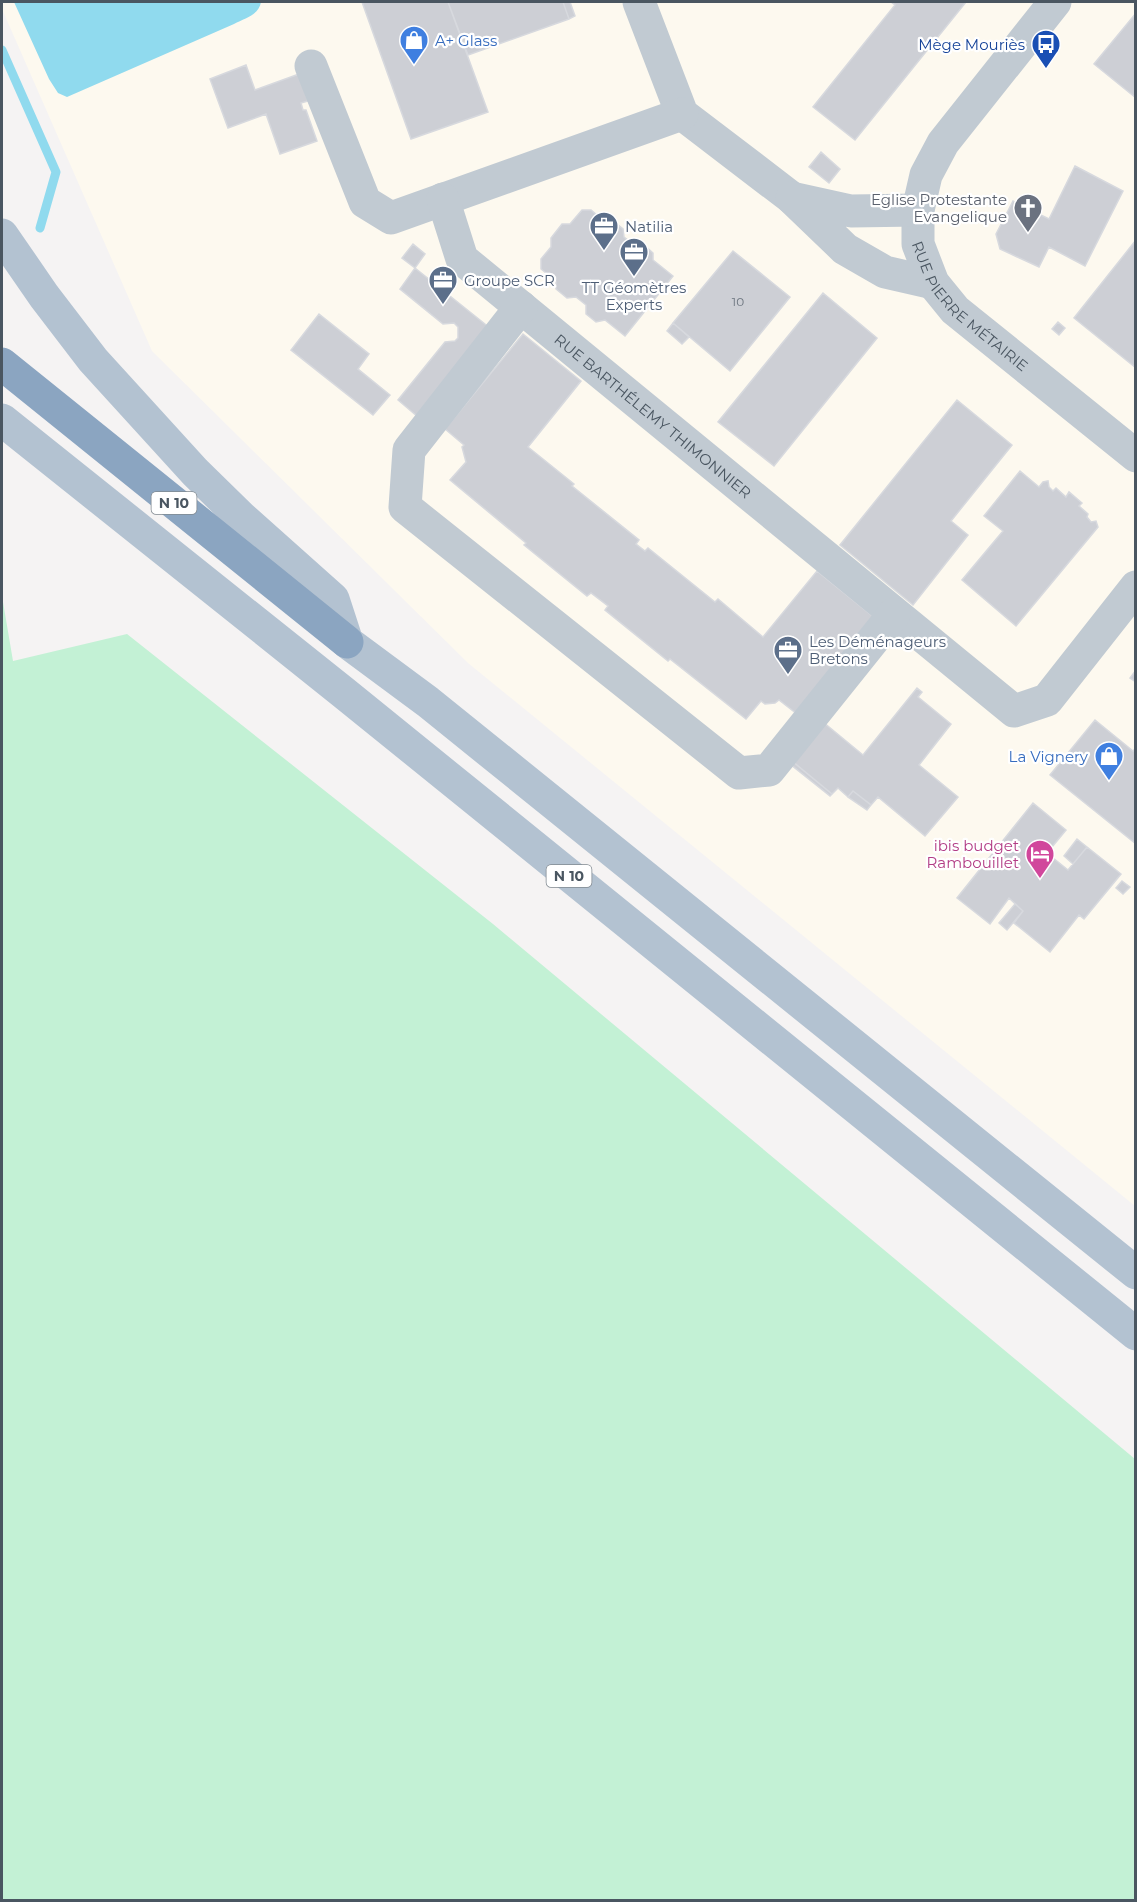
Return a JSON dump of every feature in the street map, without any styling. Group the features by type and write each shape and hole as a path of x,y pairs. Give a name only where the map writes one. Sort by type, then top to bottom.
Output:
{"highway":[{"name":"N 10","path":"2,364 347,642"}],"main road":[{"path":"2,235 44,297 93,360 195,472 241,517 333,599 347,642"},
{"name":"N 10","path":"2,420 1136,1334"},
{"name":"N 10","path":"347,642 428,702 1136,1273"}],"street":[{"path":"639,2 681,114 792,198 844,249 885,272 933,283"},
{"name":"RUE PIERRE MÉTAIRIE","path":"1055,2 943,143 926,175 918,210 918,244 933,283 955,310 1136,456"},
{"path":"310,66 365,202 391,218 681,114"},
{"path":"792,198 851,211 918,210"},
{"name":"RUE BARTHÉLEMY THIMONNIER","path":"443,199 462,259 1014,711 1047,700 1136,587"},
{"path":"520,307 409,450 405,507 739,773 769,770 894,614"}],"shaded area":[{"path":"2,2 1135,2 1135,1206 468,663 152,351 2,9"}],"green space":[{"path":"2,596 13,661 127,634 493,924 1135,1459 1135,1900 2,1900"}],"water":[{"path":"14,2 261,2 257,10 247,18 67,97 58,93 49,79"}],"building":[{"path":"362,2 448,2 488,112 411,139"},
{"path":"448,2 563,2 569,19 468,55"},
{"path":"563,2 570,2 575,16 569,19"},
{"path":"891,2 966,2 855,140 813,107 895,5"},
{"path":"1136,13 1136,98 1094,64"},
{"path":"246,65 255,90 299,74 308,101 301,103 303,110 306,110 317,141 280,154 266,114 228,128 210,79"},
{"path":"821,152 840,169 829,183 809,167"},
{"path":"1075,166 1123,191 1085,266 1049,247 1039,267 1000,249 996,234 1013,201 1025,207 1028,217 1037,213 1049,219"},
{"path":"582,210 591,210 604,221 612,220 623,229 624,237 633,244 643,244 653,253 653,260 673,276 625,336 605,320 596,322 586,314 586,305 576,297 567,298 556,289 556,281 541,269 541,259 551,247 551,238 562,224 570,224"},
{"path":"1136,240 1136,368 1074,318"},
{"path":"413,244 425,254 415,268 402,258"},
{"path":"733,251 790,297 730,371 673,323"},
{"path":"415,268 490,328 418,417 398,400 445,342 455,341 458,338 458,327 454,323 443,324 400,289"},
{"path":"823,293 877,338 774,466 718,422"},
{"path":"319,314 369,354 358,369 390,395 373,415 291,350"},
{"path":"1058,322 1065,328 1059,335 1052,329"},
{"path":"673,323 689,337 682,344 667,331"},
{"path":"523,334 581,381 528,447 639,540 636,544 645,551 648,548 715,602 718,599 763,637 817,571 875,618 797,714 779,700 765,704 761,701 746,719 670,659 668,661 605,610 608,606 591,593 587,596 450,480 466,462 462,447 464,445 445,429"},
{"path":"957,400 1012,445 951,521 968,535 913,605 840,545"},
{"path":"1020,471 1039,487 1043,482 1048,481 1053,491 1056,488 1066,497 1069,492 1082,503 1079,506 1088,514 1087,517 1091,522 1096,521 1098,527 1016,626 962,580 1003,531 984,516"},
{"path":"1136,670 1136,682 1130,678"},
{"path":"917,688 922,692 918,697 951,724 919,765 958,797 925,836 878,797 871,805 853,791 848,797 838,788 832,794 792,761 823,722 863,755"},
{"path":"1095,720 1133,751 1136,748 1136,844 1050,775"},
{"path":"792,761 832,794 830,796 790,764"},
{"path":"853,791 871,805 867,810 848,797"},
{"path":"1033,803 1066,830 1047,853 1068,870 1087,847 1121,874 1084,919 1079,915 1050,952 1014,923 1023,911 1009,898 990,924 957,898"},
{"path":"1077,839 1087,847 1073,864 1064,856"},
{"path":"1122,881 1130,887 1123,894 1116,888"},
{"path":"1015,904 1023,911 1007,930 999,923"}],"waterway":[{"path":"2,50 56,172 40,228"}],"place":[{"name":"A+ Glass","path":"414,66"},
{"name":"Mège Mouriès","path":"1046,70"},
{"name":"Eglise Protestante Evangelique","path":"1028,234"},
{"name":"Natilia","path":"604,252"},
{"name":"TT Géomètres Experts","path":"634,278"},
{"name":"Groupe SCR","path":"443,306"},
{"name":"Les Déménageurs Bretons","path":"788,676"},
{"name":"La Vignery","path":"1109,782"},
{"name":"ibis budget Rambouillet","path":"1040,880"}]}
